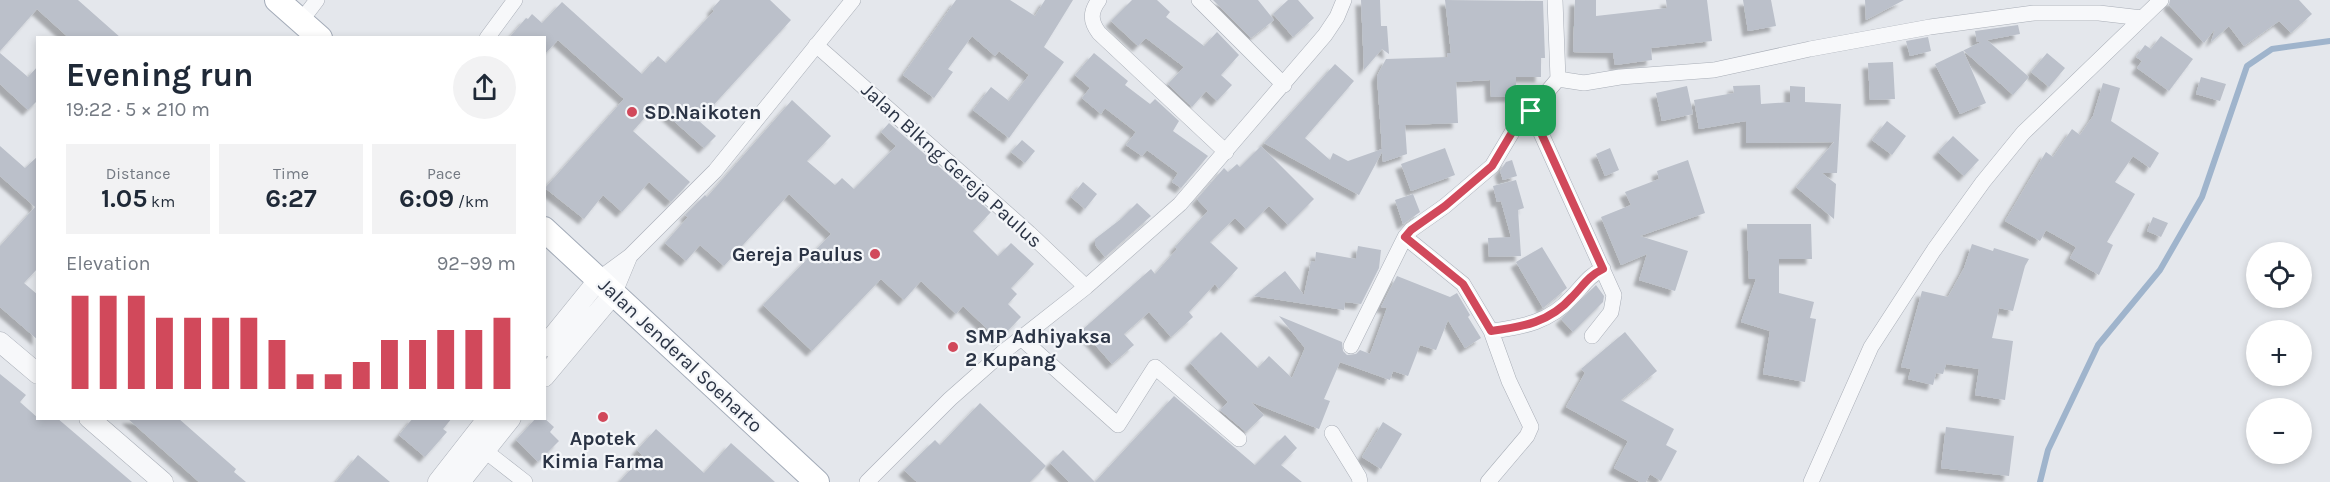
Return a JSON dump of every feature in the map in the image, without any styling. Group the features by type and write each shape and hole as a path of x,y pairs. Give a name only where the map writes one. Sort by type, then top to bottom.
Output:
{"main road":[{"path":"277,0 318,36"},
{"name":"Jalan Jenderal Soeharto","path":"546,231 817,482"}],"street":[{"path":"301,21 317,0"},
{"path":"488,36 515,0"},
{"path":"546,374 607,285 630,256 715,171 853,0"},
{"path":"1099,0 1092,8 1091,17 1099,33 1226,152"},
{"path":"1199,0 1284,85"},
{"path":"867,482 950,399 1021,338 1086,287 1180,204 1284,85 1324,35 1337,16 1344,0"},
{"path":"1351,346 1405,237 1492,166 1520,119 1531,111 1558,79 1555,0"},
{"path":"1811,482 1871,347 1934,250 1983,182 2023,133 2161,0"},
{"path":"1558,79 1584,83 1620,77 1714,70 1810,49 1976,20 2089,6 2142,18"},
{"name":"Jalan Blkng Gereja Paulus","path":"816,45 1029,233 1086,287"},
{"path":"1531,111 1614,295 1611,312 1592,336"},
{"path":"1405,237 1463,284 1491,331 1509,381 1530,428 1527,436 1488,482"},
{"path":"1491,331 1521,328 1546,319 1572,298 1592,274 1603,269"},
{"path":"546,345 607,285"},
{"path":"1021,338 1118,424 1155,367 1239,439"},
{"path":"0,342 36,372"},
{"path":"91,420 164,482"},
{"path":"438,482 486,420"},
{"path":"460,482 509,420"},
{"path":"1332,433 1360,482"},
{"path":"484,450 525,482"}],"building":[{"path":"0,0 78,0 119,36 67,36 37,9 0,51"},
{"path":"720,0 770,0 791,20 699,121 716,136 704,148 656,105 633,131 690,182 671,202 649,182 622,212 603,195 584,219 546,187 624,99 558,40 546,53 546,36 511,36 532,14 542,23 562,2 642,74 658,56 666,63 714,11 712,9"},
{"path":"956,0 1010,0 1035,16 1045,0 1073,0 1044,47 1064,62 1009,138 973,110 991,87 1009,101 1029,75 999,51 995,56 972,36 948,69 953,72 934,98 903,75"},
{"path":"1132,0 1157,0 1170,12 1166,17 1204,46 1217,32 1239,55 1221,75 1232,85 1217,101 1206,91 1192,107 1168,84 1184,67 1146,38 1138,46 1111,21"},
{"path":"1213,0 1258,0 1274,20 1251,38"},
{"path":"1288,0 1298,0 1314,18 1293,37 1273,14"},
{"path":"1361,0 1380,0 1381,26 1387,26 1389,54 1382,49 1364,70"},
{"path":"1445,0 1543,1 1545,58 1541,58 1541,77 1516,77 1516,96 1491,97 1490,80 1456,82 1458,123 1405,125 1407,154 1383,162 1382,152 1359,195 1264,143 1335,64 1354,81 1305,138 1330,160 1333,153 1348,161 1382,149 1377,76 1386,59 1448,57 1447,53 1451,53"},
{"path":"1575,0 1596,0 1596,16 1667,8 1666,0 1707,0 1712,41 1651,48 1652,60 1615,65 1613,53 1573,52"},
{"path":"1743,0 1771,0 1776,26 1748,31"},
{"path":"1865,0 1904,0 1866,20"},
{"path":"2170,0 2299,0 2312,14 2291,33 2279,21 2244,46 2229,26 2211,42 2215,29 2204,43 2169,5"},
{"path":"2018,25 2020,34 1987,40 2029,77 2013,95 1963,50 1981,42 1977,42 1975,31"},
{"path":"2161,36 2193,59 2169,91 2137,68 2142,61 2136,57 2145,45 2151,49"},
{"path":"1928,37 1931,51 1910,56 1906,41"},
{"path":"1963,51 1986,103 1960,114 1935,64"},
{"path":"0,53 28,77 36,68 36,102 28,110 0,84"},
{"path":"1094,53 1128,81 1125,85 1150,104 1155,99 1179,121 1173,131 1208,156 1181,188 1172,182 1178,173 1147,150 1142,156 1126,145 1136,132 1105,108 1101,114 1082,98 1090,88 1075,75"},
{"path":"2047,53 2065,68 2049,87 2031,72"},
{"path":"1893,62 1895,99 1870,100 1868,63"},
{"path":"2201,77 2226,84 2220,101 2196,94"},
{"path":"2103,83 2120,88 2111,121 2159,153 2150,168 2133,156 2115,182 2135,194 2107,242 2113,245 2099,275 2070,258 2076,247 2046,230 2040,241 2005,221 2046,152 2053,157 2072,129 2080,135 2093,116"},
{"path":"1760,85 1761,104 1790,102 1790,86 1805,87 1805,102 1841,104 1837,173 1822,173 1836,184 1834,219 1796,187 1834,142 1746,143 1746,121 1699,129 1694,100 1734,93 1733,86"},
{"path":"1687,86 1693,114 1662,121 1656,93"},
{"path":"792,100 831,136 807,161 835,185 842,178 854,189 896,146 881,132 889,123 991,212 973,231 998,256 1011,243 1034,264 1011,288 1017,294 1008,304 1021,317 999,340 963,306 956,314 921,281 904,300 881,279 812,351 763,305 831,234 789,194 724,266 700,245 686,261 665,243 688,217 685,215 705,195 707,197"},
{"path":"1887,121 1906,136 1892,155 1872,140"},
{"path":"1953,136 1979,160 1964,176 1938,152"},
{"path":"1022,140 1035,151 1025,163 1011,152"},
{"path":"0,146 25,168 36,158 36,270 24,283 36,293 36,338 0,307 0,246 35,207 0,176"},
{"path":"1261,146 1314,199 1288,225 1269,206 1246,229 1235,218 1210,242 1238,268 1219,289 1215,284 1189,312 1193,317 1171,337 1149,312 1124,334 1134,345 1112,364 1082,330 1151,269 1155,274 1177,249 1175,247 1208,211 1197,199 1224,168 1228,172 1237,164 1240,167"},
{"path":"1445,148 1455,175 1411,191 1401,164"},
{"path":"1610,148 1619,170 1605,176 1596,154"},
{"path":"1512,160 1517,176 1503,180 1500,171 1506,162"},
{"path":"1688,160 1705,213 1640,236 1688,251 1675,291 1639,280 1647,254 1621,265 1601,217 1631,205 1625,192 1659,179 1657,171"},
{"path":"1516,180 1524,208 1518,210 1521,256 1489,257 1488,238 1511,237 1501,201 1497,202 1493,186"},
{"path":"1083,182 1097,194 1085,209 1071,197"},
{"path":"1413,194 1420,212 1403,224 1395,200"},
{"path":"1137,203 1151,216 1105,257 1095,245 1095,239"},
{"path":"2153,217 2168,223 2161,237 2147,231"},
{"path":"1747,224 1811,224 1812,259 1779,259 1779,293 1814,302 1810,318 1816,319 1805,382 1763,374 1770,331 1741,322 1756,279 1749,279"},
{"path":"1972,244 2029,259 2013,311 1999,308 1992,338 2013,341 2005,400 1975,395 1979,369 1946,364 1943,374 1936,373 1933,385 1908,379 1911,369 1901,367 1922,291 1948,297 1964,268"},
{"path":"1358,246 1381,250 1379,268 1361,304 1345,302 1344,310 1254,296 1285,271 1304,295 1311,261 1315,262 1316,252 1356,259"},
{"path":"1542,247 1567,288 1543,308 1516,262"},
{"path":"1397,276 1450,297 1457,293 1481,338 1465,348 1448,320 1436,350 1420,345 1408,376 1393,371 1390,380 1340,362 1324,399 1330,401 1319,429 1251,402 1264,415 1246,432 1220,410 1228,402 1190,363 1221,332 1258,368 1269,356 1292,378 1305,348 1279,316 1342,342 1343,351 1347,355 1356,354 1360,350 1370,354 1387,308 1381,307"},
{"path":"1596,285 1604,296 1603,302 1573,332 1561,319"},
{"path":"1625,332 1657,371 1621,400 1674,429 1666,445 1677,451 1661,481 1650,474 1646,482 1640,482 1614,468 1628,441 1566,407 1585,373 1581,369"},
{"path":"0,374 26,395 20,402 36,416 36,420 59,420 132,482 0,482"},
{"path":"1174,396 1255,465 1285,435 1297,448 1281,465 1302,482 1095,482"},
{"path":"980,403 1046,466 1030,482 917,482 904,470 935,440 940,445"},
{"path":"129,420 180,420 236,469 234,472 246,482 199,482"},
{"path":"411,420 450,420 443,429 447,432 425,457 399,435"},
{"path":"534,420 546,420 554,427 550,432 559,441 538,462 516,440"},
{"path":"1383,422 1402,434 1381,469 1362,457"},
{"path":"1946,427 2014,436 2009,476 1941,468"},
{"path":"656,429 704,473 731,443 775,482 619,482 643,456 637,450"},
{"path":"1063,450 1095,482 1069,482 1050,463"},
{"path":"358,455 390,482 336,482"}],"waterway":[{"path":"2040,482 2048,450 2098,345 2160,270 2202,197 2247,66 2272,49 2330,41"}],"place":[{"name":"SD.Naikoten","path":"632,112"},
{"name":"Gereja Paulus","path":"875,254"},
{"name":"SMP Adhiyaksa 2 Kupang","path":"953,347"},
{"name":"Apotek Kimia Farma","path":"603,417"}],"route":[{"path":"1531,111 1603,269 1592,274 1572,298 1546,319 1521,328 1491,331 1463,284 1405,237 1492,166 1520,119 1531,111"}]}
